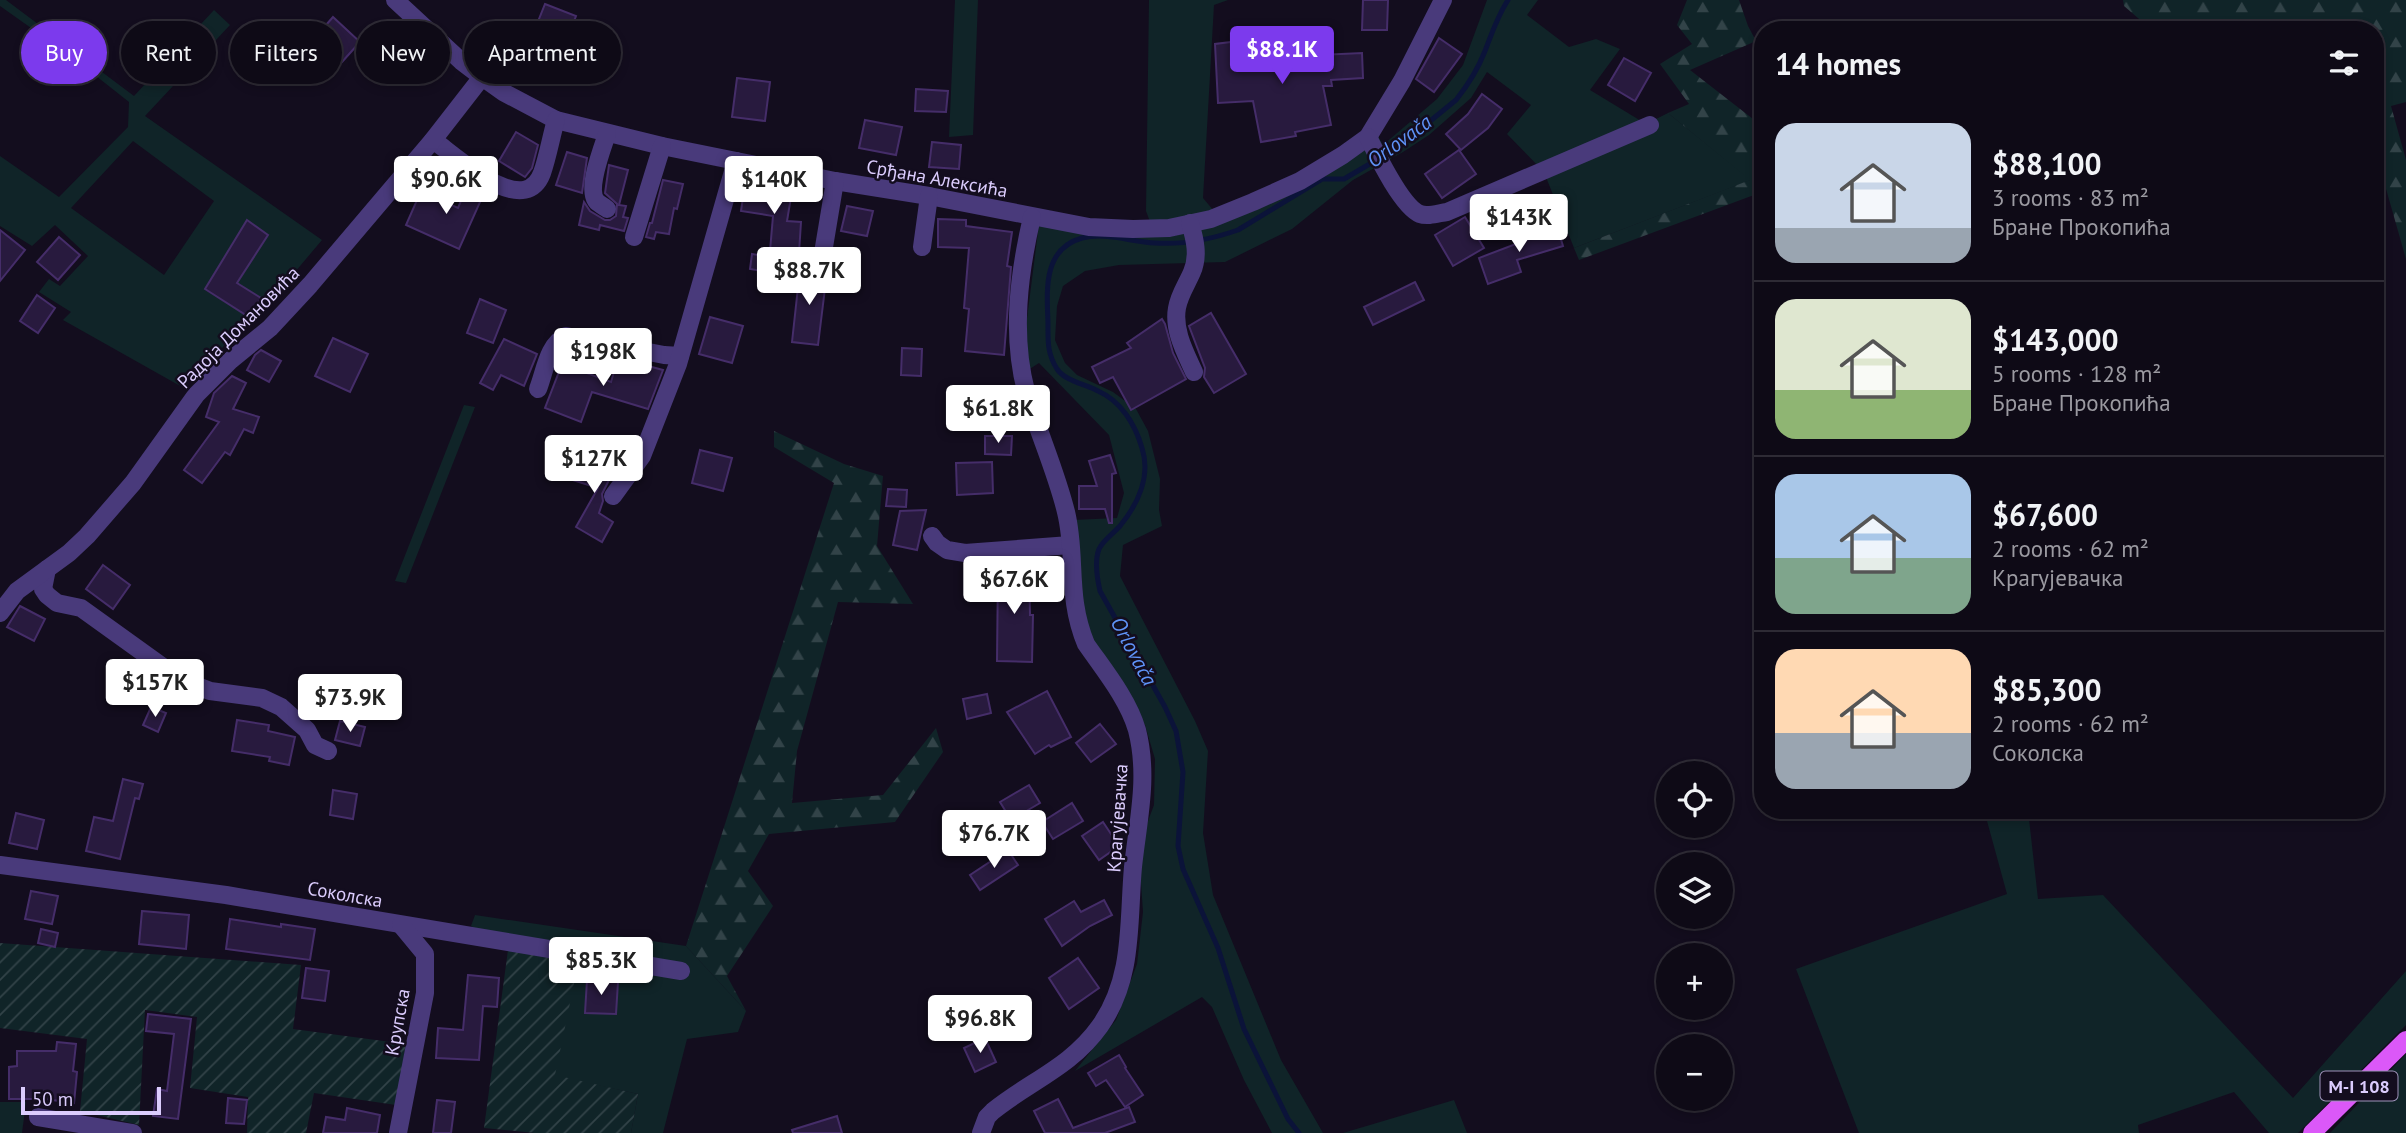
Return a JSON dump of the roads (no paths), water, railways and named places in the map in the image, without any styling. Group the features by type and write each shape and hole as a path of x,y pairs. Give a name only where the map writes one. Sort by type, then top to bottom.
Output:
{"main road":[{"name":"M-I 108","path":"2312,1133 2406,1040"}],"street":[{"name":"Срђана Алексића","path":"395,0 464,63"},
{"path":"1443,0 1402,81 1368,137 1391,179 1411,208 1421,215 1447,212 1650,125"},
{"name":"Радоја Домановића","path":"0,613 17,590 69,553 87,536 133,483 196,395 231,360 270,328 310,285 476,84"},
{"name":"Срђана Алексића","path":"492,84 556,120 607,134 835,181 929,196 1032,217 1089,226 1133,229 1192,230 1211,219 1300,181 1368,137"},
{"path":"433,139 493,184 515,192 530,188 542,175 556,120"},
{"path":"607,134 599,158 593,194 597,203 607,209"},
{"path":"634,237 662,146"},
{"path":"613,496 642,456 680,356 736,161"},
{"path":"822,259 835,181"},
{"path":"922,247 929,196"},
{"name":"Крагујевачка","path":"981,1133 987,1117 993,1111 1053,1072 1087,1042 1112,1004 1128,953 1133,874 1144,785 1143,758 1132,716 1081,632 1072,588 1066,512 1026,390 1020,357 1018,298 1032,217"},
{"path":"1192,230 1197,258 1176,310 1180,338 1194,372"},
{"path":"538,389 557,340 566,336 680,356"},
{"path":"932,536 947,550 965,553 1070,545"},
{"path":"47,569 43,589 57,603 81,608 103,621 170,672 197,686 210,691 262,698 281,707 307,730 314,745 328,751"},
{"name":"Соколска","path":"0,865 226,895 681,971"},
{"name":"Крупска","path":"398,1133 425,993 425,954 401,925"},
{"path":"38,1117 133,1133"}],"waterway":[{"name":"Orlovača","path":"1299,1133 1288,1119 1244,1029 1218,948 1183,869 1178,846 1183,772 1176,731 1100,591 1097,554 1106,539 1120,526 1137,499 1144,479 1144,458 1135,430 1120,407 1106,395 1065,377 1057,369 1048,341 1047,298 1050,273 1060,252 1082,238 1100,236 1177,243 1208,239 1238,230 1322,179 1344,179 1397,148 1456,100 1479,64 1508,0"}]}
